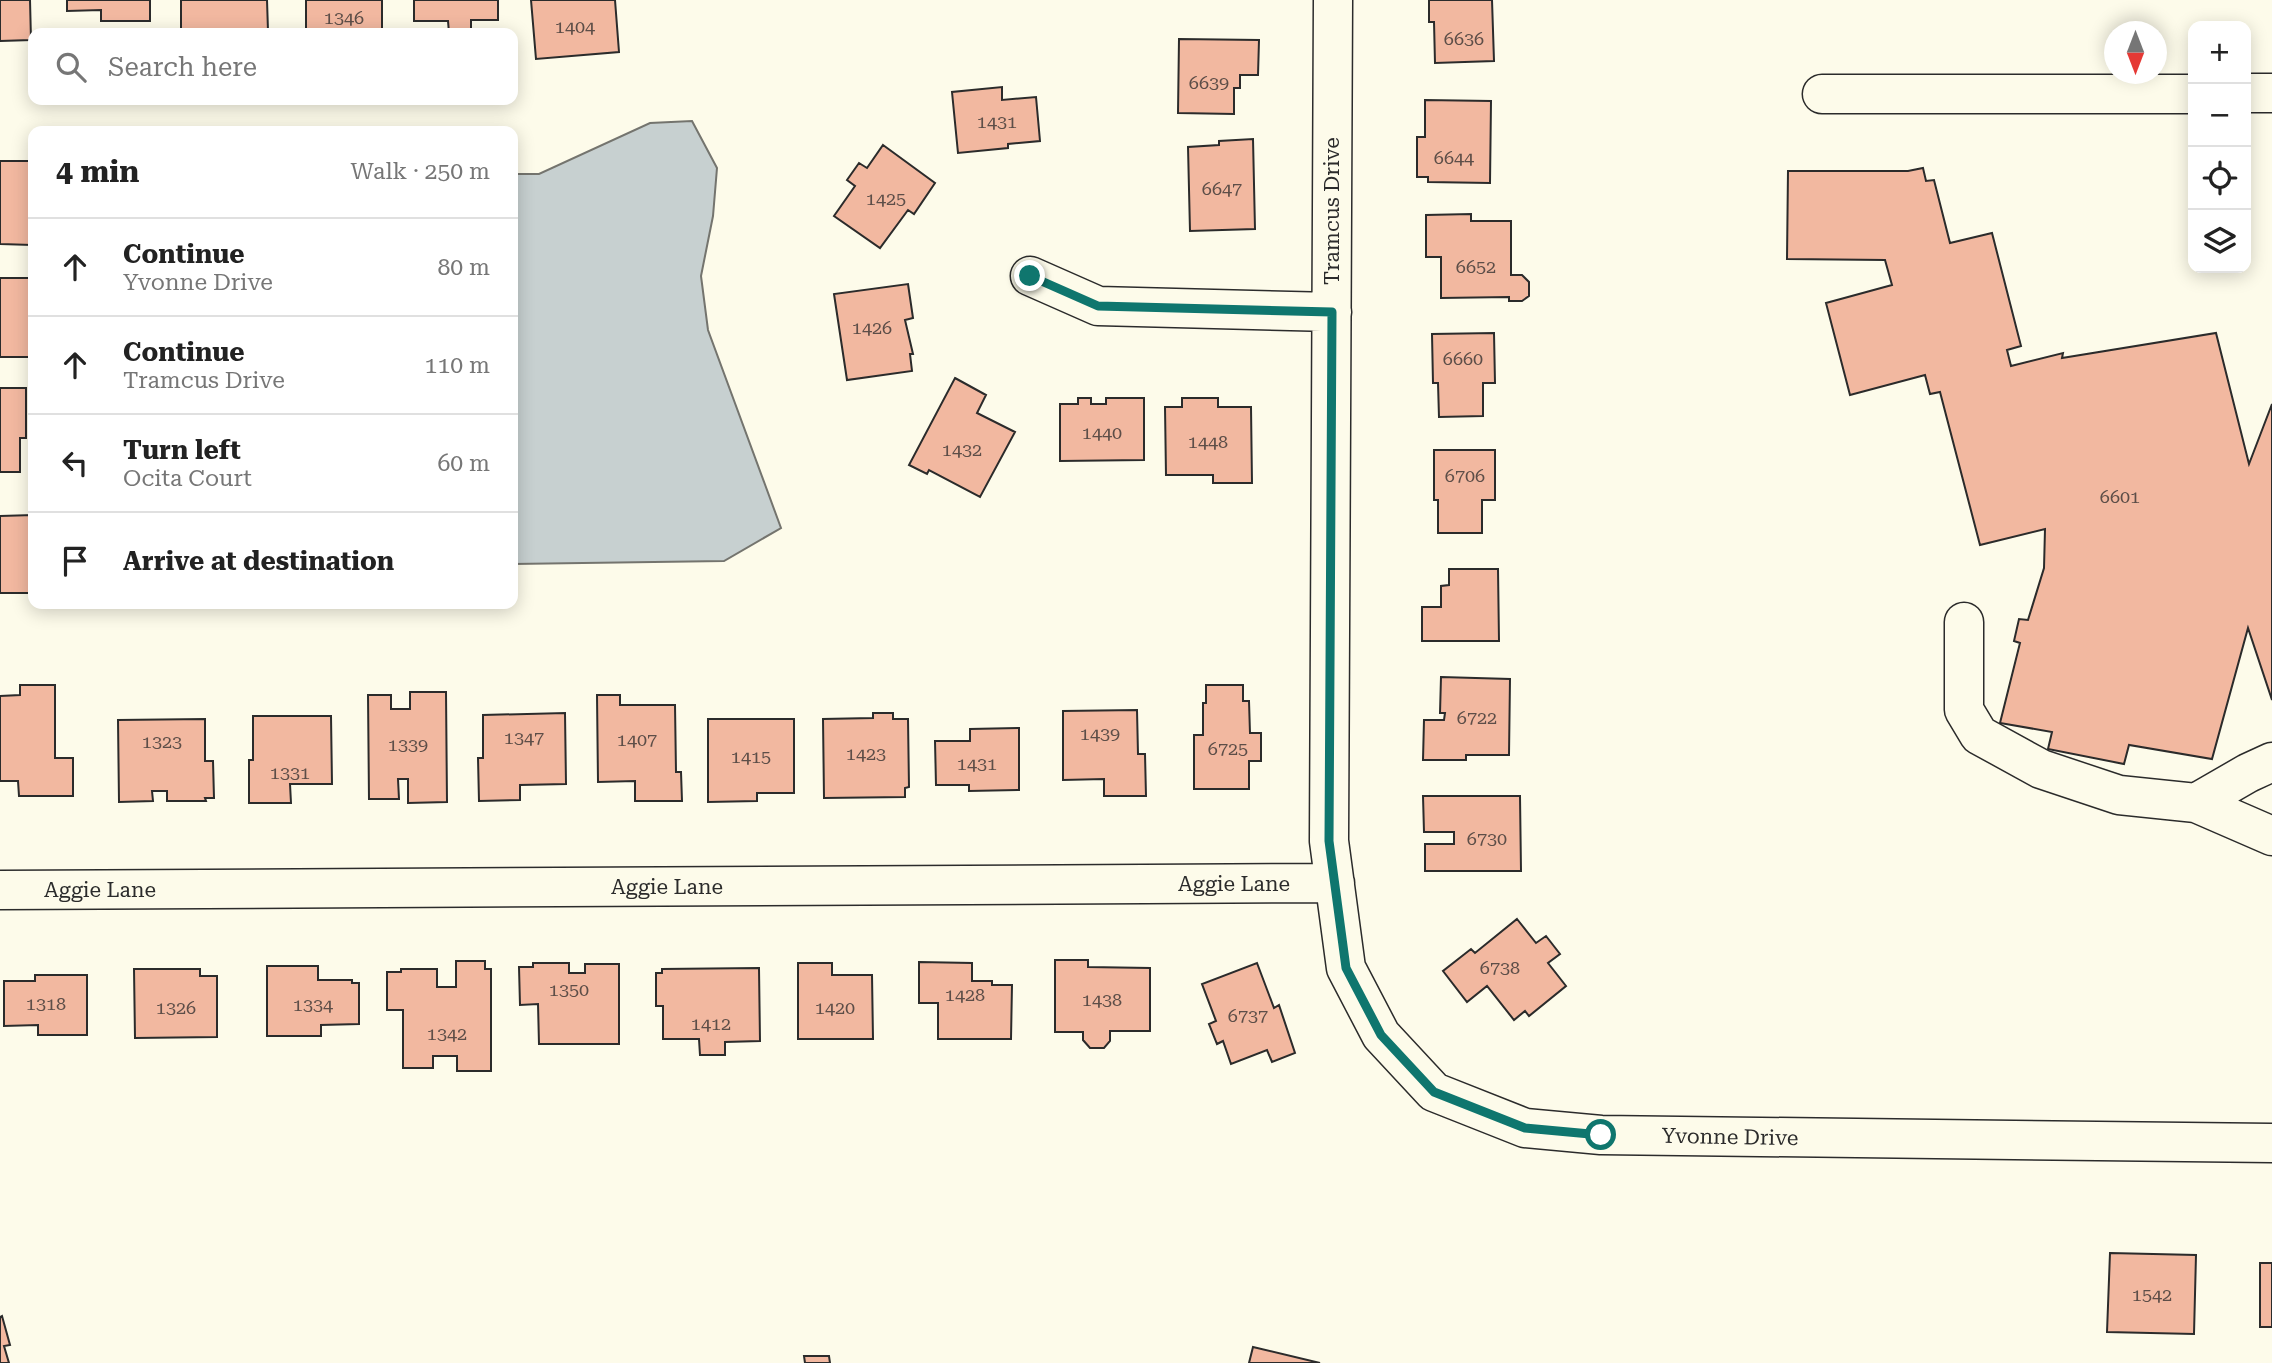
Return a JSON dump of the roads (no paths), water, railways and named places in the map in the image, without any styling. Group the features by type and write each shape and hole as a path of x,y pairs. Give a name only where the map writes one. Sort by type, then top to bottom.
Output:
{"street":[{"name":"Tramcus Drive","path":"1334,0 1329,841 1335,883"},
{"path":"1822,94 2188,93"},
{"path":"2251,93 2272,93"},
{"path":"1030,276 1098,306 1332,312"},
{"path":"1964,622 1964,710 1979,735 2041,769 2119,795 2196,803 2272,836"},
{"path":"2196,803 2272,762"},
{"name":"Aggie Lane","path":"0,890 1335,883"},
{"name":"Yvonne Drive","path":"1335,883 1346,968 1381,1035 1434,1092 1525,1128 1601,1135 2272,1143"}]}
